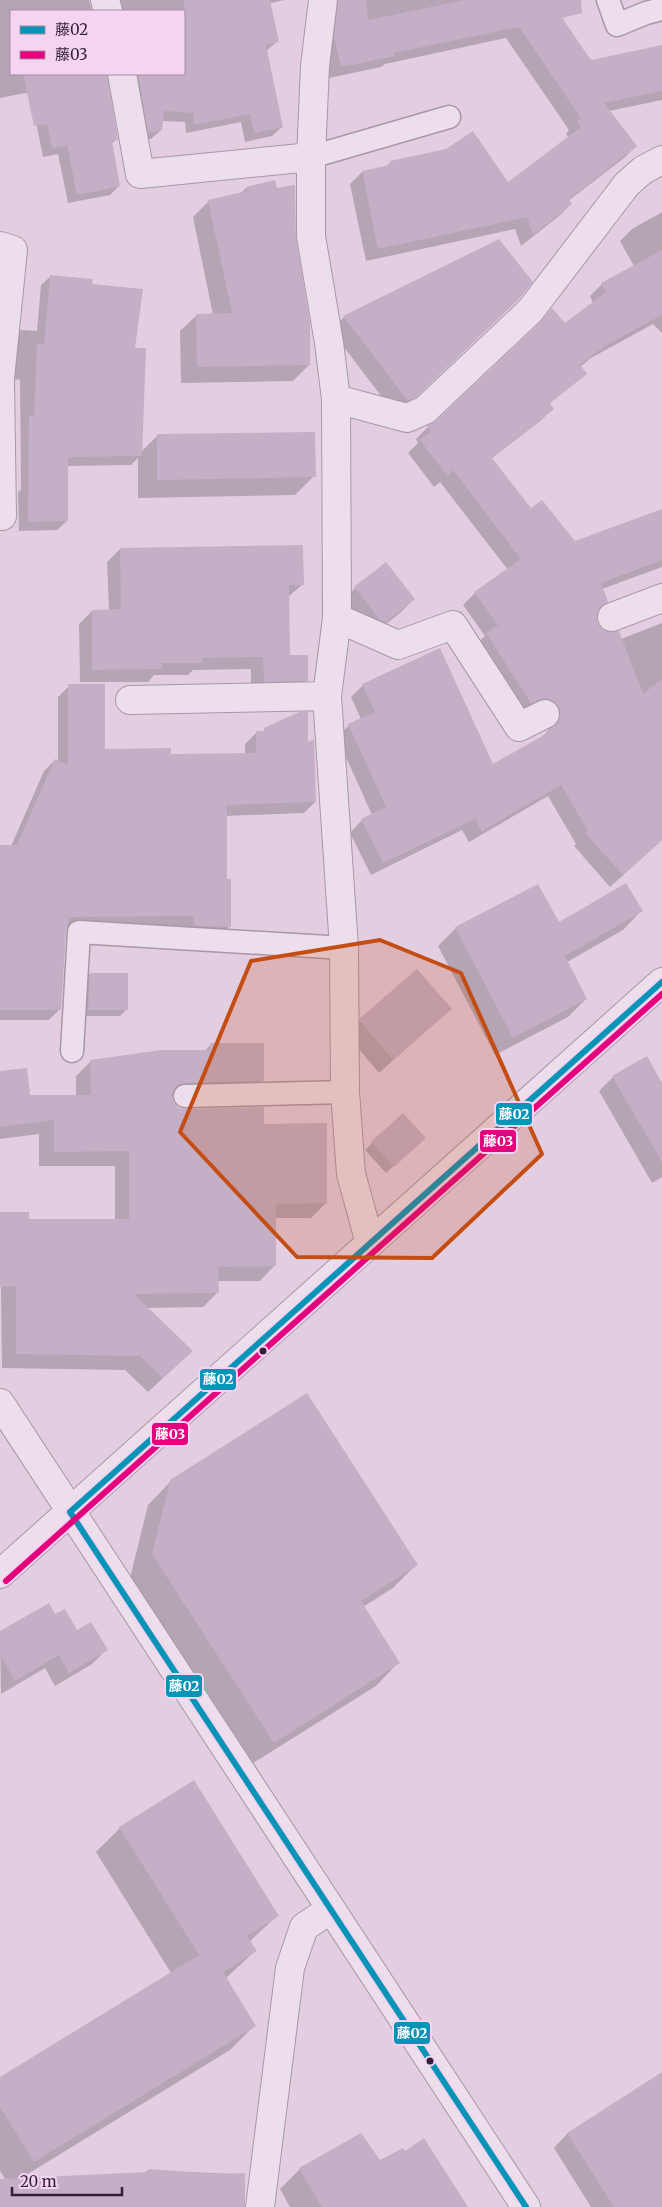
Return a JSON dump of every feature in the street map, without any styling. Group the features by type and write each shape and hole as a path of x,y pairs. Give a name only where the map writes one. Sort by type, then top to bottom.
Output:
{"street":[{"path":"323,0 315,66 311,157 311,236 329,343 336,399 337,618 327,696 344,948 345,1092 351,1174 370,1243"},
{"path":"122,75 140,174 311,157"},
{"path":"336,399 407,418 425,410 530,311 627,184 643,170 662,160"},
{"path":"0,246 13,250 0,379 2,516"},
{"path":"612,617 662,598"},
{"path":"337,618 398,645 453,625 519,727 545,714"},
{"path":"130,700 327,696"},
{"path":"0,1574 662,982"},
{"path":"0,1403 526,2207"},
{"path":"260,2207 290,1968 304,1927 331,1908"}],"lane":[{"path":"608,0 616,24 662,9"},
{"path":"311,157 449,117"},
{"path":"72,1051 79,932 344,948"},
{"path":"186,1096 345,1092"}],"highlighted area":[{"path":"380,940 461,973 542,1154 432,1258 297,1257 180,1132 251,961"}],"building":[{"path":"184,0 270,0 279,42 266,45 283,127 254,133 250,114 194,125 194,113 164,111 162,130 148,133 138,75 185,75"},
{"path":"338,0 366,0 368,20 465,0 581,0 582,13 562,18 591,60 662,45 662,91 604,103 637,146 569,199 572,204 533,235 527,217 378,249 362,171 390,165 390,161 446,149 473,131 508,182 581,127 577,121 581,118 519,27 394,53 395,56 341,67 334,36"},
{"path":"23,75 107,75 118,140 112,141 120,186 77,195 67,145 52,148 47,124 34,126"},
{"path":"275,180 277,188 295,185 296,238 310,322 310,365 197,367 196,314 232,313 208,200 247,191 246,187"},
{"path":"499,239 533,282 518,300 416,397 408,401 343,316"},
{"path":"662,250 662,315 605,346 580,365 587,374 550,403 554,409 492,458 531,508 542,500 575,541 662,509 662,560 601,583 608,602 600,607 597,615 598,623 603,629 610,632 619,631 643,694 662,679 662,840 623,875 585,833 588,831 561,785 482,831 475,819 383,863 361,819 386,807 348,724 375,712 362,684 440,648 493,764 549,732 548,730 558,723 560,715 559,707 553,701 545,698 531,703 486,633 498,625 474,592 521,559 453,470 447,476 420,440 431,431 427,426 436,421 541,322 552,308 565,323 606,292 601,283"},
{"path":"50,275 93,279 92,284 143,289 135,348 146,348 142,456 68,457 68,521 28,522 29,416 34,416 37,344 44,344"},
{"path":"315,432 316,477 157,480 157,434"},
{"path":"303,545 304,585 289,585 290,655 308,655 308,681 264,682 263,657 202,658 202,663 162,663 162,669 92,670 92,610 121,609 120,548"},
{"path":"386,562 415,599 386,622 380,620 354,587"},
{"path":"68,684 105,684 105,749 171,748 171,754 256,753 256,731 264,731 264,728 299,712 308,712 308,742 314,739 316,802 227,805 227,879 231,879 231,927 194,926 194,916 69,917 66,931 61,1010 0,1010 0,845 17,845 55,759 68,765"},
{"path":"626,883 643,911 565,956 587,999 513,1038 455,927 538,884 559,922"},
{"path":"417,969 452,1009 393,1060 360,1021 360,1018"},
{"path":"90,973 128,973 128,1010 88,1010"},
{"path":"210,1043 264,1043 264,1081 184,1083 178,1085 173,1090 172,1097 174,1103 179,1108 185,1109 264,1107 264,1124 327,1123 327,1203 276,1204 276,1266 218,1267 219,1293 134,1294 193,1351 163,1378 140,1356 16,1354 16,1286 0,1287 0,1212 29,1212 29,1219 129,1219 129,1151 54,1152 54,1120 0,1127 0,1071 27,1068 30,1095 91,1095 90,1060 162,1050 210,1050"},
{"path":"647,1056 662,1083 662,1162 612,1076"},
{"path":"403,1113 426,1138 394,1167 371,1142"},
{"path":"307,1393 418,1565 361,1601 400,1663 274,1743 152,1554 170,1480"},
{"path":"49,1603 55,1614 65,1609 77,1630 91,1622 108,1650 69,1673 59,1655 15,1681 0,1655 0,1631"},
{"path":"194,1780 279,1916 247,1936 257,1951 223,1972 256,2026 34,2162 0,2107 0,2077 199,1955 119,1827"},
{"path":"662,2072 662,2207 614,2207 567,2133"},
{"path":"361,2133 380,2160 403,2148 405,2151 424,2138 468,2207 322,2207 299,2168"},
{"path":"148,2169 214,2174 245,2173 245,2207 0,2207 0,2179 148,2172"}],"transit line":[{"name":"藤02","path":"70,1512 662,982"},
{"name":"藤03","path":"6,1581 662,994"},
{"name":"藤02","path":"70,1512 526,2207"}]}
